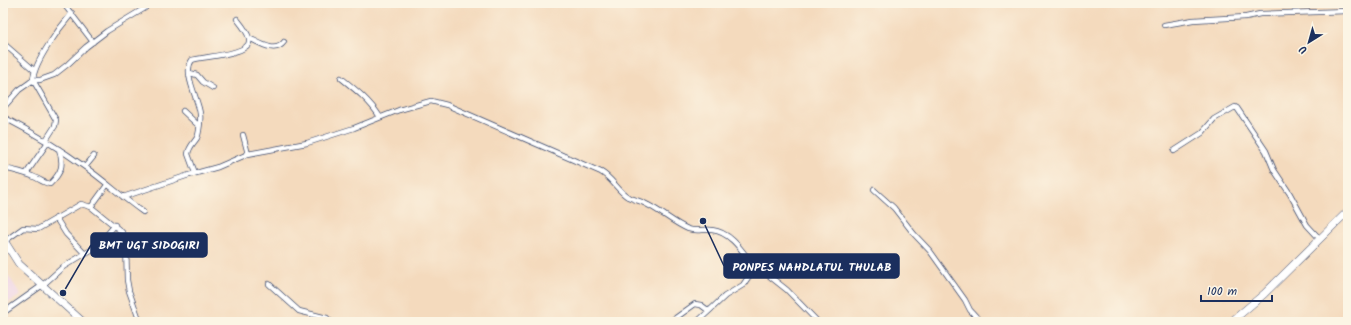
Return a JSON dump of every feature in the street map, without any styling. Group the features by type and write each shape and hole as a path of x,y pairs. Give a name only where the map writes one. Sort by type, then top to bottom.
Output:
{"main road":[{"path":"1231,322 1264,294 1348,211"},
{"path":"4,240 19,264 83,322"}],"street":[{"path":"63,3 93,42"},
{"path":"3,108 19,90 33,80 40,80 54,75 106,31 145,8"},
{"path":"1164,25 1193,20 1246,17 1260,14 1348,11"},
{"path":"26,174 47,141 55,126 56,120 33,80 34,71 61,25 72,13"},
{"path":"196,173 188,154 190,146 197,138 201,115 191,87 190,64 192,60 239,51 248,46 250,44 249,38 237,19"},
{"path":"249,38 274,49 280,47 284,42"},
{"path":"3,43 34,71"},
{"path":"190,73 197,75 203,82 213,88"},
{"path":"341,78 365,98 375,108 380,117"},
{"path":"123,197 218,167 248,154 307,143 354,128 380,117 425,102 437,102 607,175 629,197 649,205 677,224 690,230 713,230 723,233 729,237 755,268 758,267 762,269 786,290 818,322"},
{"path":"1174,151 1202,133 1214,119 1235,107 1237,108 1266,151 1274,170 1294,200 1307,225 1319,238"},
{"path":"183,111 199,126"},
{"path":"3,117 59,149 143,212"},
{"path":"243,135 248,154"},
{"path":"3,168 26,174 50,184 62,167 59,149"},
{"path":"85,167 94,156"},
{"path":"91,207 107,185"},
{"path":"874,190 894,208 914,234 930,251 965,300 970,310 981,322"},
{"path":"4,240 23,228 38,229 81,204 91,207 122,232 126,242 127,280 129,291 140,322"},
{"path":"56,218 66,234 85,254"},
{"path":"3,313 42,286 63,267 85,254 98,244 115,225"},
{"path":"697,322 725,296 743,285 755,268"},
{"path":"269,284 299,312 327,318 331,322"},
{"path":"670,322 695,304 709,311"}],"shaded area":[{"path":"3,268 21,295 3,306"}],"place":[{"name":"PONPES NAHDLATUL THULAB","path":"703,221"},
{"name":"BMT UGT SIDOGIRI","path":"63,293"}]}
